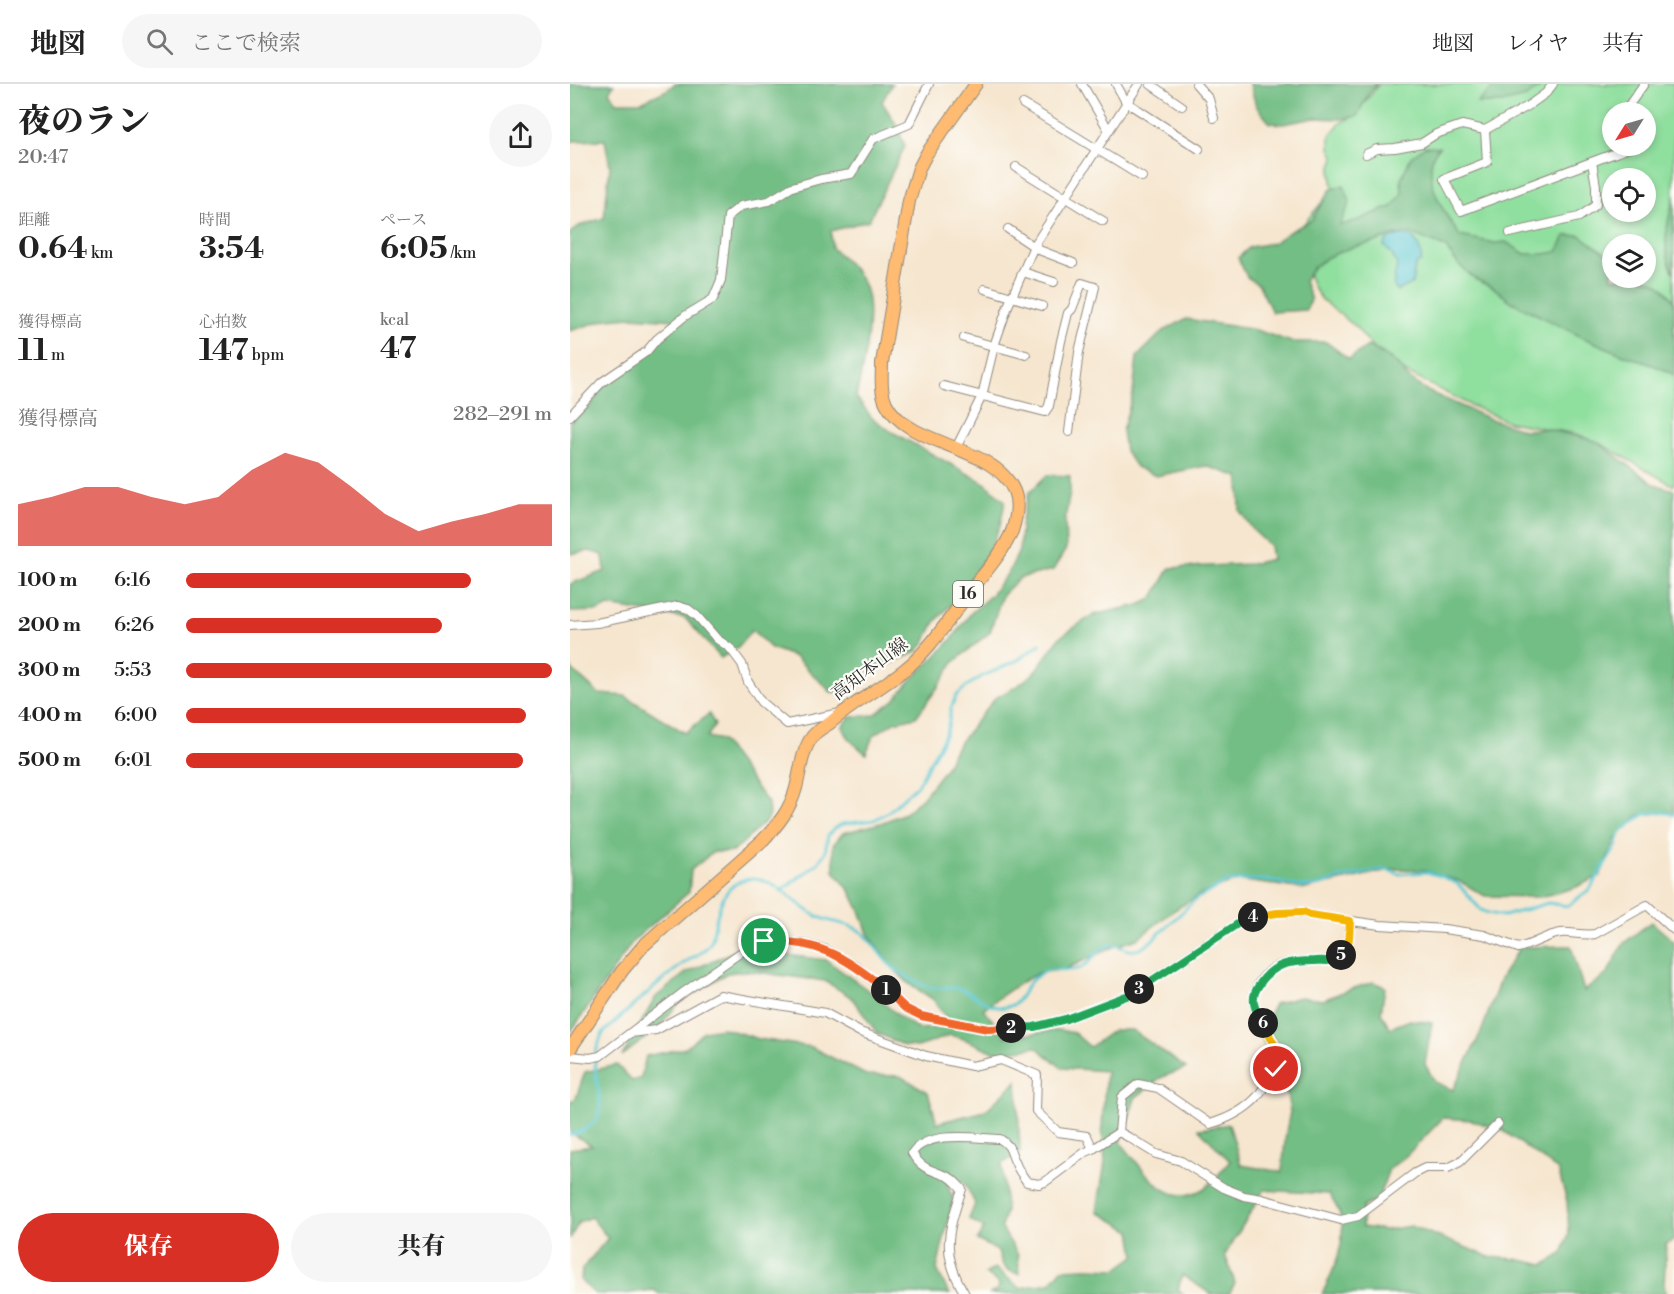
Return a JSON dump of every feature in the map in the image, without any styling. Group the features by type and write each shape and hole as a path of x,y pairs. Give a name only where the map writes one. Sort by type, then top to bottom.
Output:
{"main road":[{"name":"高知本山線","path":"570,1049 622,971 643,946 778,825 788,811 802,759 812,737 842,712 887,683 918,658 996,558 1012,530 1017,504 1014,492 1007,480 986,463 902,422 887,404 883,393 882,363 914,182 927,153 976,84"}],"street":[{"path":"570,416 603,382 646,352 657,339 686,316 713,299 721,280 728,216 741,206 769,201 792,187 851,174 873,139 909,124 929,84"},
{"path":"1082,84 1108,129"},
{"path":"1116,84 1126,102 1199,149"},
{"path":"956,448 982,396 994,346 1011,297 1035,246 1064,197 1139,84"},
{"path":"1150,84 1182,106"},
{"path":"1196,84 1209,99 1214,118"},
{"path":"1366,154 1377,149 1422,143 1436,134 1462,125 1485,130 1528,106 1553,84"},
{"path":"1631,102 1644,84"},
{"path":"1023,104 1142,177"},
{"path":"1485,130 1487,162 1444,179 1461,211 1608,156"},
{"path":"1510,233 1579,217 1596,205 1592,162"},
{"path":"1016,167 1103,221"},
{"path":"1008,229 1039,250 1073,263"},
{"path":"1023,272 1054,282"},
{"path":"944,386 1045,412 1049,406 1068,313 1072,309 1082,283 1095,287 1079,352 1069,432"},
{"path":"985,289 1042,306"},
{"path":"964,338 1026,355"},
{"path":"570,626 597,623 678,606 688,609 717,639 730,648 741,663 748,682 761,702 787,724 842,712"},
{"path":"570,1056 590,1058 600,1056 750,946 764,941 785,941 824,949 857,967 905,1008 921,1016 988,1029 1034,1027 1066,1019 1129,995 1245,919 1277,913 1303,912 1380,925 1444,929 1484,935 1518,948 1561,933 1595,934 1647,905 1674,930"},
{"path":"1119,1132 1122,1097 1138,1084 1158,1088 1210,1124 1233,1115 1258,1096 1276,1069 1277,1052 1254,1006 1256,989 1265,974 1282,964 1333,960 1345,952 1349,942 1350,921"},
{"path":"630,1034 656,1030 720,995 825,1012 860,1032 926,1056 972,1066 1001,1059 1037,1075 1036,1111 1058,1132 1087,1136 1094,1149"},
{"path":"1119,1132 1156,1154 1181,1161 1224,1188 1244,1196 1341,1220 1358,1216 1425,1168 1448,1168 1460,1162 1498,1124"},
{"path":"965,1294 956,1278 948,1248 949,1227 962,1189 949,1177 917,1162 912,1153 915,1148 941,1137 1000,1138 1007,1143 1014,1162 1027,1182 1038,1184 1045,1182 1084,1153 1119,1132"}],"green space":[{"path":"570,84 614,84 609,92 617,102 641,102 675,84 892,84 882,102 895,122 905,146 869,220 831,231 832,248 857,273 867,294 869,323 856,397 872,418 892,432 985,483 1005,501 1000,526 990,549 963,591 935,622 924,644 916,652 887,665 863,672 847,692 831,692 795,657 771,648 752,630 738,647 721,658 685,618 608,606 599,611 570,612 570,584 605,571 603,555 589,551 570,554 570,422 591,405 606,383 666,335 675,320 631,317 607,319 570,331 570,233 579,226 604,218 610,166 605,140 570,141"},
{"path":"1250,84 1377,84 1369,93 1357,116 1341,119 1315,118 1283,124 1270,123 1256,106"},
{"path":"1379,84 1674,84 1674,486 1601,444 1577,434 1509,422 1405,372 1370,344 1356,327 1322,300 1313,287 1297,241 1303,225 1333,189 1331,172 1334,156 1330,148 1330,135 1340,123 1354,116"},
{"path":"1497,84 1545,84 1526,97 1502,103 1477,103"},
{"path":"1425,146 1439,147 1432,160 1432,180 1438,200 1460,236 1495,243 1506,242 1525,254 1544,254 1557,252 1565,236 1580,235 1602,251 1602,288 1656,288 1656,283 1662,286 1674,302 1674,375 1586,339 1510,301 1494,288 1475,279 1459,265 1445,247 1410,233 1350,248 1328,257 1313,268 1304,281 1311,300 1306,310 1272,312 1259,285 1247,277 1238,258 1250,247 1273,243 1312,220 1330,190 1344,185 1350,202 1340,225 1392,207 1402,194 1401,179 1411,157"},
{"path":"1674,197 1674,273 1667,255 1666,236"},
{"path":"1186,319 1256,330 1291,342 1326,342 1349,359 1368,346 1393,360 1409,378 1425,390 1490,419 1524,430 1548,429 1596,441 1654,484 1674,490 1674,815 1670,812 1639,815 1616,838 1600,876 1574,888 1540,897 1485,896 1461,882 1424,870 1393,869 1305,889 1237,880 1199,895 1173,911 1137,939 1110,948 1066,969 1038,973 983,1009 1006,1037 1059,1030 1074,1033 1090,1047 1114,1030 1132,1030 1186,1068 1160,1078 1135,1098 1121,1143 1156,1183 1178,1194 1190,1194 1207,1186 1230,1161 1199,1129 1229,1124 1241,1165 1282,1172 1290,1112 1287,1094 1261,1037 1274,1004 1300,997 1323,1000 1373,982 1385,987 1381,1013 1390,1028 1410,1020 1432,1023 1425,1064 1435,1082 1453,1090 1482,1030 1501,977 1520,947 1571,946 1584,991 1607,974 1624,943 1651,922 1674,941 1674,1240 1666,1244 1664,1286 1666,1294 1322,1294 1335,1266 1341,1245 1342,1224 1335,1204 1329,1194 1264,1190 1225,1255 1235,1283 1229,1294 1211,1294 1182,1275 1178,1290 1183,1294 989,1294 998,1290 999,1283 985,1274 995,1268 1020,1288 1050,1283 1062,1269 1117,1269 1135,1256 1131,1231 1097,1211 1105,1162 1102,1127 1106,1071 1062,1068 1036,1047 997,1053 950,1035 918,1047 904,1046 877,1033 851,997 825,981 747,971 727,973 679,1003 656,1030 622,1056 656,997 686,973 734,951 826,960 918,1029 952,1027 934,1000 908,983 891,966 868,934 850,891 834,871 833,845 843,833 881,823 905,813 923,797 944,770 957,746 995,698 1033,674 1060,637 1093,615 1139,605 1152,599 1170,568 1251,564 1272,559 1270,546 1254,531 1240,511 1239,477 1206,466 1156,476 1136,467 1125,451 1122,431 1133,394 1137,357 1163,331","holes":["1443,1118 1471,1120 1502,1130 1558,1170 1567,1201 1569,1234 1562,1254 1544,1265 1516,1259 1490,1257 1411,1226 1385,1230 1362,1227 1363,1207 1378,1199 1389,1169 1406,1156"]},
{"path":"1047,475 1070,476 1070,492 1065,519 1066,549 1053,570 1020,578 1002,595 990,632 953,663 916,717 894,722 873,736 866,754 851,741 842,727 850,717 874,715 894,700 952,639 971,613 991,595 1008,573 1019,551 1022,519 1029,493"},
{"path":"570,665 572,670 599,694 625,696 685,733 709,714 715,725 707,737 721,740 768,803 769,818 733,852 713,852 691,870 689,892 633,941 570,1033"},
{"path":"723,1028 759,1039 811,1047 866,1075 900,1076 928,1092 937,1123 985,1111 1017,1081 1020,1152 1002,1164 1006,1211 1001,1227 1018,1255 1019,1274 1004,1267 998,1251 977,1240 984,1228 969,1219 975,1204 966,1185 961,1181 947,1184 953,1199 937,1269 950,1294 659,1294 654,1290 623,1294 595,1294 581,1281 582,1269 608,1238 591,1217 579,1222 570,1239 570,1149 592,1146 570,1132 570,1102 576,1098 585,1072 617,1065 632,1081 641,1078 646,1056 686,1048 704,1031"}],"water":[{"path":"1397,236 1407,236 1414,240 1419,247 1421,262 1415,267 1412,284 1397,291 1394,282 1397,265 1391,253 1384,246 1387,240"}],"waterway":[{"path":"782,890 818,863 825,853 828,835 835,828 842,824 874,820 888,812 918,784 943,739 956,696 981,677 1018,660 1040,644"},
{"path":"570,1135 593,1124 598,1116 600,1107 595,1060 603,1033 631,1007 708,946 723,898 732,886 747,879 756,879 773,885 819,917 858,930 869,939 890,965 918,983 934,988 959,988 989,1005 1006,1007 1015,1003 1033,979 1046,971 1080,968 1108,946 1113,945 1128,950 1146,946 1196,899 1227,882 1267,880 1302,887 1321,885 1341,878 1385,869 1399,874 1426,872 1458,884 1481,910 1504,916 1548,903 1568,906 1590,889 1616,847 1619,835 1624,829 1643,815 1653,812 1674,815"}],"route":[{"path":"764,941 785,941 824,949 857,967 905,1008 921,1016 988,1029 1034,1027 1066,1019 1129,995 1245,919 1277,913 1303,912 1350,921 1349,942 1345,952 1333,960 1282,964 1265,974 1256,989 1254,1006 1276,1048 1276,1069"}]}
